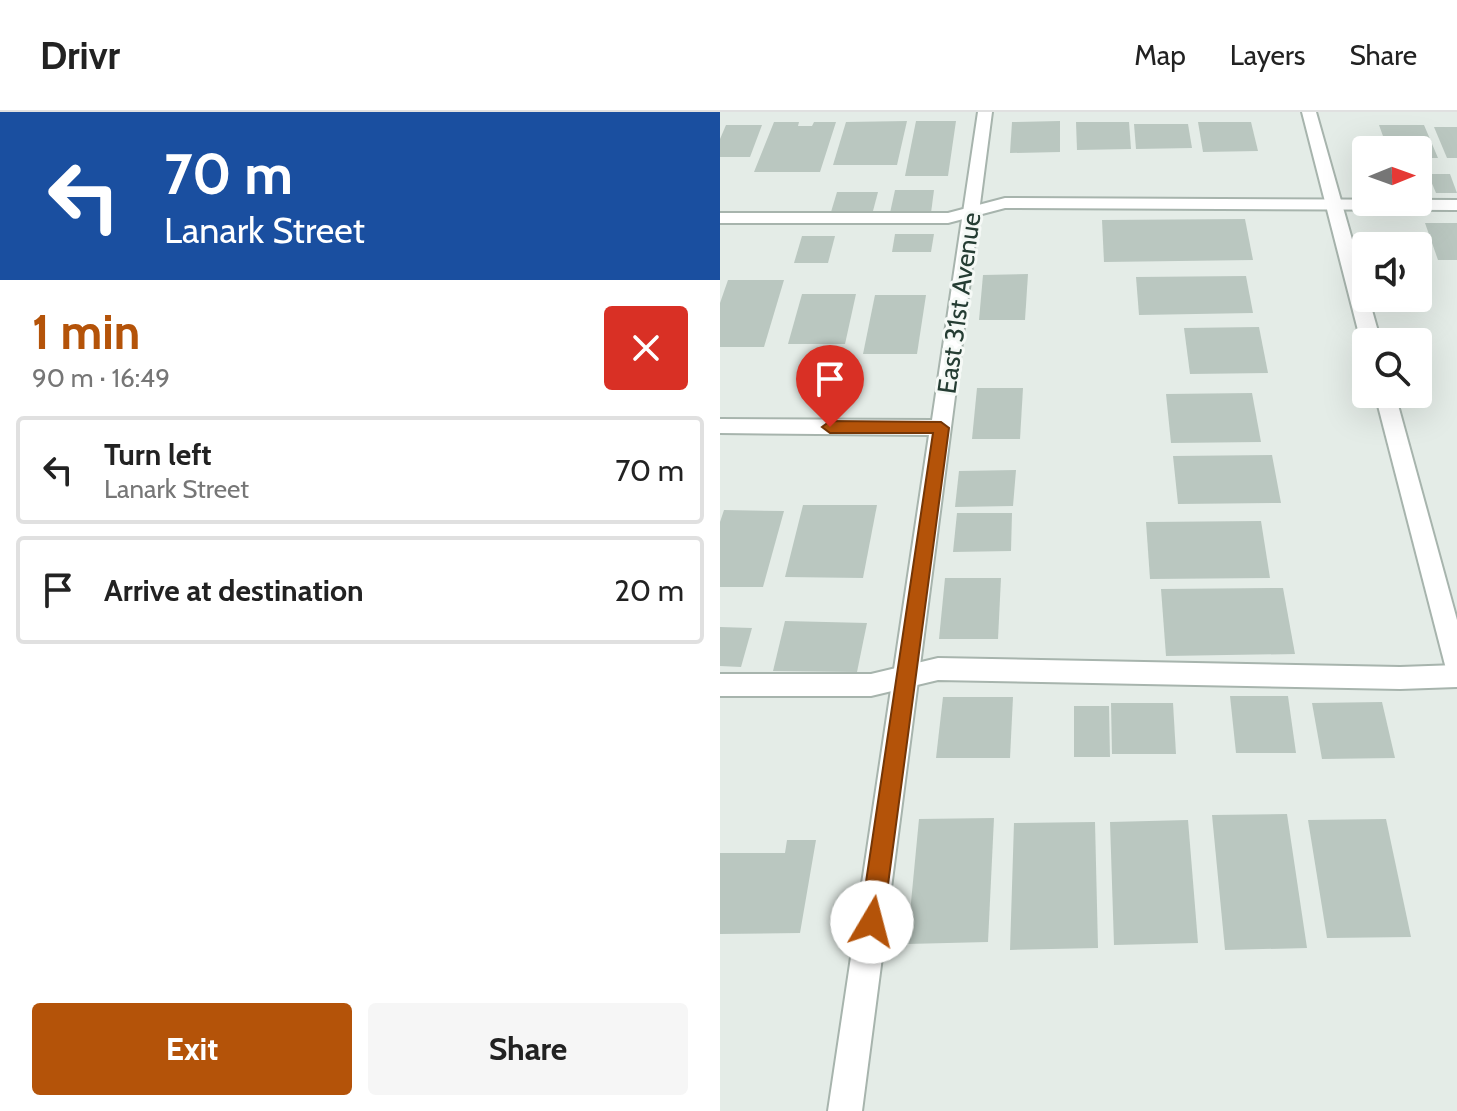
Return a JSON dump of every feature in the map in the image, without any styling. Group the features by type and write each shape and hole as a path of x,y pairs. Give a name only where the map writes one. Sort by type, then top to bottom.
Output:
{"street":[{"name":"East 31st Avenue","path":"845,1111 985,112"},
{"path":"1309,112 1367,328"},
{"path":"720,218 948,218 1005,203 1457,205"},
{"path":"1389,408 1457,665"},
{"path":"720,426 941,428"},
{"path":"720,685 871,685 938,669 1400,678 1457,676"}],"building":[{"path":"907,121 897,165 833,165 846,122"},
{"path":"916,121 956,121 948,176 905,176"},
{"path":"1060,121 1060,152 1010,153 1012,122"},
{"path":"774,122 799,122 798,126 812,126 814,122 836,122 820,172 754,172"},
{"path":"1076,122 1129,122 1131,149 1077,150"},
{"path":"1198,122 1251,122 1258,151 1203,152"},
{"path":"1134,124 1188,124 1192,148 1136,149"},
{"path":"726,125 762,125 750,157 720,157 720,139"},
{"path":"1379,125 1424,125 1429,136 1383,136"},
{"path":"1434,127 1457,127 1457,158 1447,158"},
{"path":"1432,144 1438,158 1432,158"},
{"path":"1432,174 1450,174 1457,193 1436,193"},
{"path":"895,190 934,190 931,213 890,213"},
{"path":"837,192 878,192 873,211 831,212"},
{"path":"1245,219 1253,260 1104,262 1102,220"},
{"path":"1425,223 1457,223 1457,260 1438,260 1432,232 1428,232"},
{"path":"895,234 934,234 931,252 892,252"},
{"path":"802,236 835,236 828,263 794,263"},
{"path":"1028,274 1025,320 979,320 983,275"},
{"path":"1246,276 1253,313 1139,315 1136,277"},
{"path":"728,280 784,280 764,347 720,347 720,303"},
{"path":"802,294 856,294 845,344 788,344"},
{"path":"875,295 926,295 917,354 863,354"},
{"path":"1259,327 1268,373 1190,374 1184,328"},
{"path":"977,388 1023,388 1020,439 972,439"},
{"path":"1252,393 1261,442 1171,443 1166,394"},
{"path":"1272,455 1281,503 1178,504 1173,456"},
{"path":"1016,470 1013,506 955,507 959,471"},
{"path":"803,505 877,505 863,578 785,577"},
{"path":"724,510 784,511 763,587 720,587 720,522"},
{"path":"957,513 1012,513 1011,551 953,552"},
{"path":"1261,521 1270,578 1150,579 1146,522"},
{"path":"945,578 1001,578 998,639 939,639"},
{"path":"1283,588 1295,654 1166,656 1161,589"},
{"path":"785,621 867,623 857,672 773,671"},
{"path":"720,627 752,628 741,667 720,666"},
{"path":"1230,696 1288,696 1296,753 1236,753"},
{"path":"943,697 1013,697 1010,758 936,758"},
{"path":"1382,702 1395,758 1322,759 1312,703"},
{"path":"1111,703 1173,703 1176,754 1112,754"},
{"path":"1074,706 1109,706 1110,757 1074,757"},
{"path":"1287,814 1307,948 1225,950 1212,815"},
{"path":"994,818 988,942 907,944 919,819"},
{"path":"1386,819 1411,937 1327,938 1308,820"},
{"path":"1188,820 1198,943 1114,945 1110,822"},
{"path":"1095,822 1098,948 1010,950 1014,823"},
{"path":"787,840 816,840 800,933 720,934 720,853 785,853"}],"route":[{"path":"830,427 941,428 872,922"}]}
